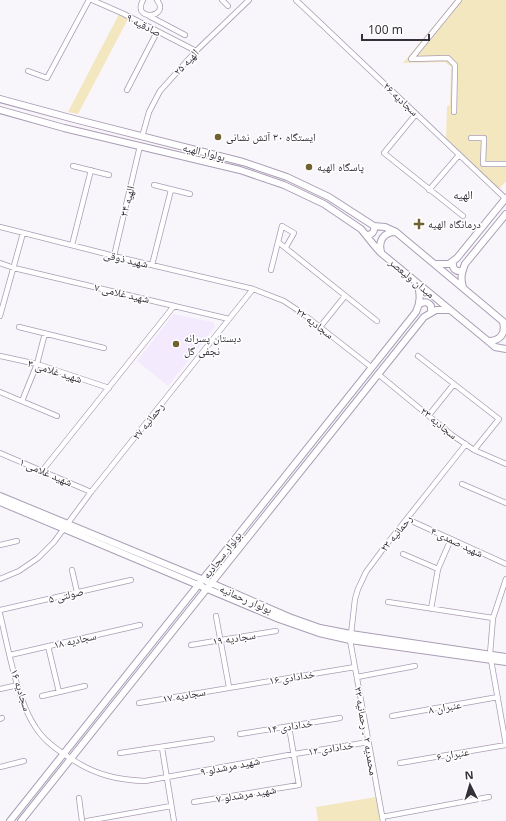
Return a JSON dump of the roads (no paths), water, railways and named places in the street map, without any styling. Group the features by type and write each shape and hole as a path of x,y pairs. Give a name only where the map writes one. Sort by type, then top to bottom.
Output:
{"main road":[{"name":"بولوار الهیه","path":"0,99 243,162 287,177 329,197 374,226 385,227 396,232"},
{"name":"بولوار الهیه","path":"0,110 64,128 240,170 284,185 324,204 361,229 372,244 382,253"},
{"path":"140,146 142,137"},
{"path":"435,264 444,265 453,262 458,258 506,198"},
{"path":"464,288 461,280 462,271 465,264 506,214"},
{"path":"366,235 373,233 375,229 374,226"},
{"name":"میدان ولیعصر","path":"396,232 391,232 383,237 379,246 382,253 488,341 495,346 506,349"},
{"path":"396,232 504,323 503,334 494,341 488,341"},
{"path":"453,262 452,266 455,270 458,272 462,271"},
{"path":"418,284 420,304 426,302 429,304 431,306 431,312 441,309 450,310"},
{"name":"بولوار سجادیه","path":"10,821 62,753 117,687 416,312 420,304"},
{"name":"بولوار سجادیه","path":"21,821 378,374 424,317 431,312"},
{"name":"بولوار رحمانیه","path":"0,496 65,527 206,589 287,622 319,633 490,657 506,662"},
{"name":"بولوار رحمانیه","path":"0,502 211,583 289,617 350,637"},
{"name":"بولوار رحمانیه","path":"490,657 506,656"}],"street":[{"path":"28,72 47,78 89,0"},
{"name":"صادقیه ۹","path":"92,0 124,14 196,51"},
{"path":"143,0 140,5 144,14 185,35"},
{"path":"149,16 158,12 160,8 157,0"},
{"path":"222,0 228,6"},
{"name":"الهیه ۲۵","path":"142,137 149,112 160,91 196,51 249,0"},
{"name":"سجادیه ۲۶","path":"296,0 506,198"},
{"path":"454,112 455,65 448,58 411,59 458,0"},
{"path":"127,90 157,32"},
{"path":"416,114 384,153 463,216"},
{"path":"471,138 484,138 483,164 506,164"},
{"name":"الهیه ۳۴","path":"114,256 140,146"},
{"path":"430,190 459,154"},
{"path":"73,166 110,175"},
{"path":"72,245 91,170"},
{"path":"154,185 190,194"},
{"path":"152,265 172,190"},
{"path":"271,270 282,226 294,233 286,247"},
{"name":"شهید ذوقی","path":"0,227 253,289"},
{"path":"0,316 23,233"},
{"path":"278,242 377,321"},
{"name":"شهید غلامی ۷","path":"0,263 14,268 229,319"},
{"name":"رحمانیه ۲۷","path":"0,579 19,571 38,558 54,542 253,289"},
{"name":"سجادیه ۲۲","path":"253,289 284,301 302,313 371,367"},
{"path":"320,327 345,296"},
{"path":"42,470 174,306"},
{"path":"19,327 104,348"},
{"path":"22,401 37,364 46,333"},
{"name":"شهید غلامی ۳","path":"0,356 37,364 108,388"},
{"path":"418,356 499,419 474,450"},
{"name":"سجادیه ۲۳","path":"378,374 452,435 474,450 506,464"},
{"path":"429,415 454,384"},
{"path":"0,392 57,416"},
{"name":"رحمانیه ۲۳","path":"350,637 353,610 358,588 366,572 466,444"},
{"name":"شهید غلامی ۱","path":"0,453 92,492"},
{"path":"462,484 506,503"},
{"name":"شهید صمدی ۴","path":"407,519 506,564"},
{"path":"431,608 438,569 451,539"},
{"path":"0,545 17,541"},
{"path":"403,554 438,569"},
{"path":"72,570 77,592"},
{"path":"506,579 494,618 490,657 506,745"},
{"name":"صولتی ۵","path":"0,610 131,580"},
{"path":"388,602 494,618"},
{"name":"سجادیه ۱۶","path":"0,614 18,685 27,712 36,728 48,742 70,758"},
{"path":"216,616 229,687"},
{"name":"سجادیه ۱۸","path":"10,655 140,625"},
{"name":"سجادیه ۱۹","path":"191,645 276,631"},
{"name":"محمدیه ۲ ـ رحمانیه ۲۲","path":"350,637 382,819"},
{"path":"48,646 59,692"},
{"path":"357,677 415,666"},
{"name":"خدادادی ۱۶","path":"229,687 355,667"},
{"path":"0,689 18,685"},
{"path":"42,696 86,686"},
{"name":"سجادیه ۱۷","path":"138,703 229,687"},
{"name":"عنبران ۸","path":"392,716 498,698"},
{"name":"خدادادی ۱۴","path":"240,734 340,718"},
{"path":"289,727 294,754"},
{"path":"120,753 162,748 212,739"},
{"name":"خدادادی ۱۲","path":"294,754 368,742"},
{"name":"عنبران ۶","path":"400,763 506,745"},
{"path":"162,748 174,821"},
{"name":"شهید مرشدلو ۹","path":"70,758 85,768 98,774 112,778 145,781 294,754"},
{"name":"شهید مرشدلو ۷","path":"194,802 299,785 294,754"},
{"path":"0,767 24,761"},
{"path":"382,819 489,797"},
{"path":"79,798 82,821"},
{"path":"87,821 171,806"}],"place":[{"name":"ایستگاه ۳۰ آتش نشانی","path":"218,137"},
{"name":"پاسگاه الهیه","path":"309,167"},
{"name":"درمانگاه الهیه","path":"419,224"},
{"name":"دبستان پسرانه نجفی گل","path":"176,344"}],"district":[{"name":"الهیه","path":"463,195"}]}
